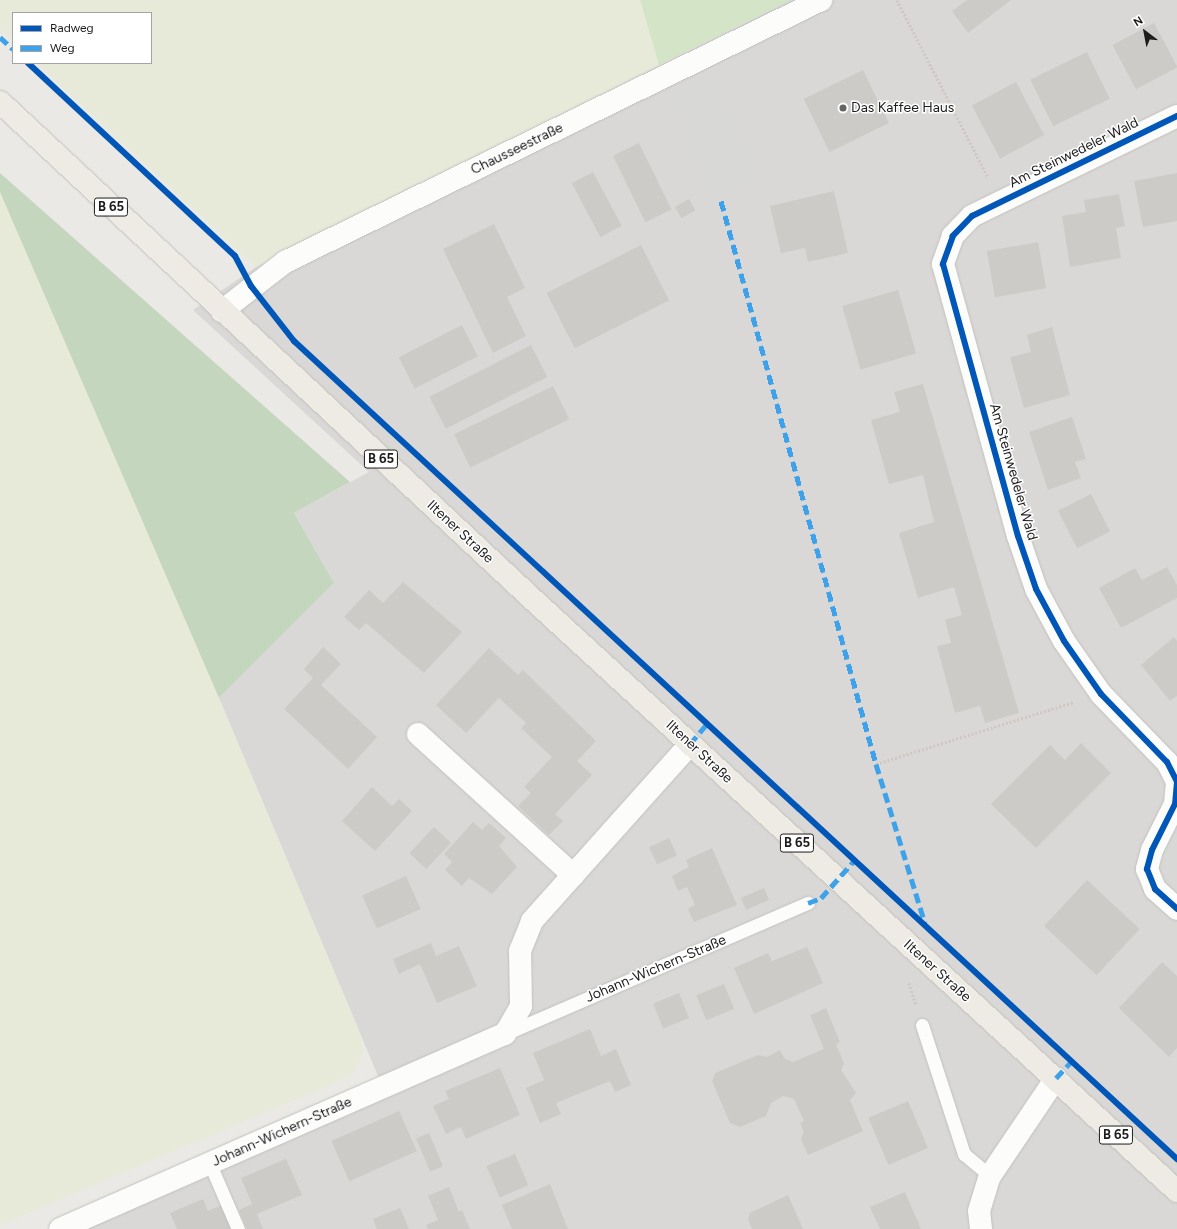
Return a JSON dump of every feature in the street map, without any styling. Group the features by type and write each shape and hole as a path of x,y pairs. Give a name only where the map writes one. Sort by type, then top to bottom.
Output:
{"main road":[{"name":"B 65","path":"0,102 222,311"},
{"name":"Iltener Straße","path":"222,311 690,744 1056,1078 1177,1191"}],"street":[{"name":"Chausseestraße","path":"222,311 285,262 820,0"},
{"name":"Am Steinwedeler Wald","path":"1177,116 972,216 953,236 943,264 1018,536 1036,589 1064,641 1101,694 1167,762 1177,782 1175,804 1152,850 1147,869 1155,889 1177,909"},
{"path":"418,734 573,875"},
{"path":"504,1034 520,1006 520,951 532,921 690,744"},
{"name":"Johann-Wichern-Straße","path":"60,1229 83,1224 210,1164 504,1034"},
{"path":"981,1229 979,1210 990,1176 1056,1078"}],"lane":[{"name":"Johann-Wichern-Straße","path":"504,1034 808,903"},
{"path":"922,1025 964,1154 990,1176"},
{"path":"210,1164 238,1229"}],"path":[{"path":"897,0 1001,203"},
{"path":"876,764 1101,694"},
{"path":"908,981 922,1025"}],"shaded area":[{"path":"791,0 1177,0 1177,1229 65,1229 383,1088 219,698 334,583 294,513 369,472 193,310 256,267"},
{"path":"712,72 754,177 714,206 670,92"},
{"path":"1177,829 1177,875 1159,864"}],"green space":[{"path":"0,0 640,0 659,65 256,267 38,64 152,64 152,12 12,12 12,39 0,28"},
{"path":"640,0 791,0 659,65"},
{"path":"0,173 350,482 294,513 334,583 219,698 0,192"},
{"path":"0,192 219,698 358,1028 364,1052 354,1072 332,1084 0,1225"}],"building":[{"path":"967,0 1011,0 968,33 952,11"},
{"path":"1154,23 1177,67 1136,89 1113,45"},
{"path":"1087,52 1110,99 1053,126 1030,80"},
{"path":"863,70 889,123 830,152 804,99"},
{"path":"1016,82 1044,135 1000,158 972,105"},
{"path":"639,143 671,210 645,222 613,156"},
{"path":"593,172 622,226 600,237 572,183"},
{"path":"1177,173 1177,221 1143,227 1134,181"},
{"path":"834,191 848,253 808,262 805,248 781,253 770,206"},
{"path":"1119,194 1125,226 1116,228 1121,258 1070,267 1062,216 1086,212 1084,200"},
{"path":"689,199 695,210 681,218 675,207"},
{"path":"494,224 525,288 507,297 526,336 493,353 443,249"},
{"path":"1038,242 1046,288 995,297 987,251"},
{"path":"641,245 669,300 575,348 547,293"},
{"path":"898,290 916,353 860,369 842,306"},
{"path":"462,325 478,356 415,388 399,357"},
{"path":"1052,327 1070,395 1024,408 1010,357 1031,352 1027,335"},
{"path":"531,345 547,377 446,429 429,397"},
{"path":"923,384 1019,713 985,723 980,706 955,713 937,646 951,643 945,620 962,615 954,587 918,598 899,533 934,522 923,475 889,484 871,420 900,412 894,392"},
{"path":"553,386 569,419 470,467 454,434"},
{"path":"1072,417 1086,459 1075,462 1081,478 1048,490 1029,432"},
{"path":"1091,494 1110,531 1077,548 1058,511"},
{"path":"1167,567 1177,585 1177,598 1121,628 1099,588 1135,568 1142,580"},
{"path":"403,582 462,632 424,673 366,623 359,630 344,617 369,590 383,603"},
{"path":"1174,637 1177,641 1177,696 1170,701 1141,665"},
{"path":"323,647 341,664 321,685 377,737 348,769 284,709 313,678 304,669"},
{"path":"489,648 518,675 523,670 596,741 577,761 592,775 555,814 563,821 549,835 518,806 531,793 524,787 552,757 521,728 526,723 499,698 466,733 436,705"},
{"path":"1081,743 1111,773 1036,848 991,804 1050,745 1065,760"},
{"path":"372,787 392,806 399,799 412,811 375,851 342,821"},
{"path":"473,822 482,830 489,823 506,838 499,846 517,867 492,894 469,878 462,886 445,870 452,862 444,854"},
{"path":"434,827 451,843 426,869 409,853"},
{"path":"669,838 677,855 657,865 649,847"},
{"path":"712,848 737,905 694,922 688,909 695,905 687,887 678,891 672,876 689,867 686,860"},
{"path":"406,876 421,909 377,928 362,896"},
{"path":"1087,880 1140,929 1097,975 1044,926"},
{"path":"764,888 769,900 746,910 741,898"},
{"path":"431,943 436,956 459,946 477,986 437,1003 420,964 399,974 393,959"},
{"path":"807,947 823,983 754,1014 734,968 768,953 772,961"},
{"path":"1162,962 1177,976 1177,1048 1169,1057 1119,1008"},
{"path":"724,984 734,1009 706,1020 696,995"},
{"path":"679,993 689,1018 663,1029 653,1003"},
{"path":"826,1008 840,1042 836,1044 844,1064 841,1070 856,1093 850,1100 863,1131 808,1155 801,1139 804,1132 800,1123 804,1121 794,1099 783,1096 771,1103 766,1116 740,1127 730,1123 712,1081 715,1073 758,1055 767,1057 780,1050 784,1058 793,1062 824,1049 810,1015"},
{"path":"590,1029 601,1056 616,1049 631,1085 615,1092 610,1081 556,1103 561,1114 540,1123 526,1088 544,1080 533,1053"},
{"path":"500,1068 520,1115 466,1139 461,1127 446,1134 433,1106 449,1099 445,1091"},
{"path":"908,1101 928,1148 888,1165 868,1118"},
{"path":"399,1111 417,1151 349,1181 331,1141"},
{"path":"429,1133 443,1166 430,1172 416,1138"},
{"path":"515,1154 528,1185 500,1197 486,1166"},
{"path":"286,1159 302,1195 257,1214 263,1229 247,1229 239,1210 252,1204 241,1178"},
{"path":"550,1184 568,1229 512,1229 502,1205"},
{"path":"449,1187 459,1212 462,1210 470,1229 428,1229 426,1225 438,1220 428,1196"},
{"path":"905,1192 921,1229 880,1229 870,1207"},
{"path":"788,1195 803,1229 752,1229 748,1219 750,1213"},
{"path":"203,1199 208,1211 222,1205 232,1229 177,1229 170,1213"},
{"path":"400,1208 409,1229 377,1229 373,1219"}],"marked path":[{"path":"0,37 12,48"},
{"path":"721,201 876,764 925,923"},
{"path":"690,744 707,724"},
{"path":"808,903 821,898 854,861"},
{"path":"1056,1078 1071,1062"}],"cycle path":[{"path":"29,64 235,256 251,286 294,341 1177,1159"},
{"path":"1177,116 972,216 953,236 943,264 1018,536 1036,589 1064,641 1101,694 1167,762 1177,782 1175,804 1152,850 1147,869 1155,889 1177,909"}],"place":[{"name":"Das Kaffee Haus","path":"843,108"}]}
